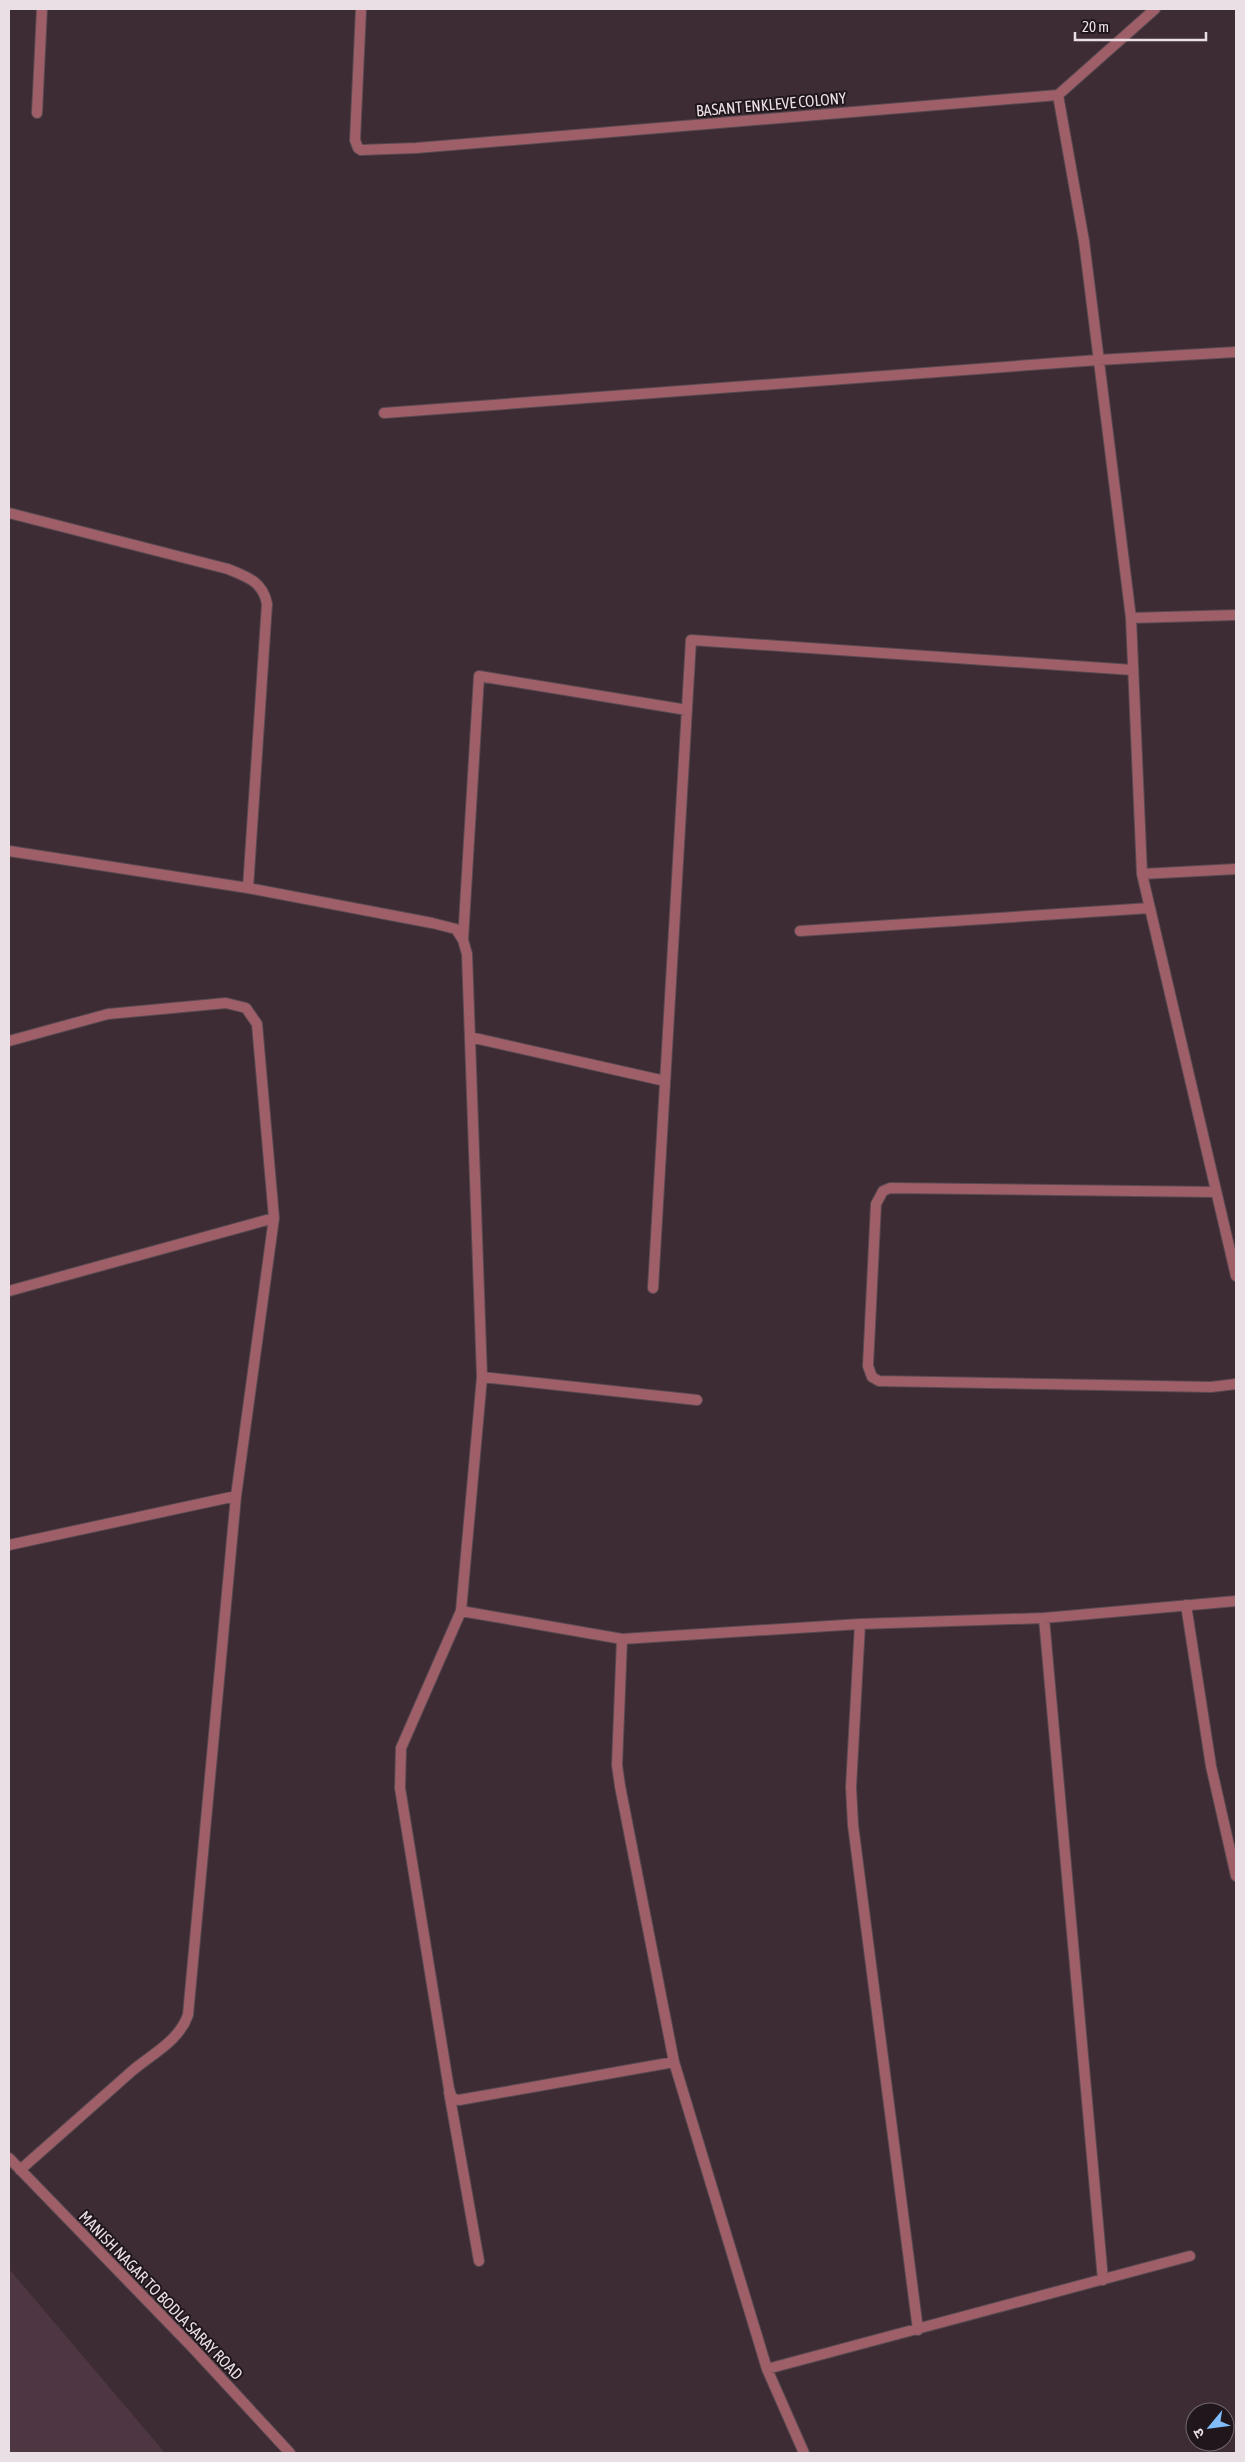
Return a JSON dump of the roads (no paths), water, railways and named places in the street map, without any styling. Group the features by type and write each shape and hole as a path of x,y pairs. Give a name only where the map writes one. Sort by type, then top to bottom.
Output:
{"street":[{"path":"37,113 42,9"},
{"name":"BASANT ENKLEVE COLONY","path":"361,9 355,140 358,148 362,150 416,148 1058,95"},
{"path":"1155,9 1058,95 1084,241 1130,618 1142,874 1236,1276"},
{"path":"384,413 1098,360 1236,352"},
{"path":"9,513 228,570 249,577 260,585 267,604 248,888"},
{"path":"1130,618 1236,615"},
{"path":"653,1288 691,640 1132,670"},
{"path":"463,940 479,676 687,710"},
{"path":"9,851 248,888 432,923 456,929 463,940 467,954 482,1377 461,1611 401,1748 400,1788 479,2261"},
{"path":"1142,874 1236,869"},
{"path":"800,931 1150,908"},
{"path":"9,1041 108,1014 226,1003 246,1008 257,1024 274,1218 236,1496 188,2016 185,2024 172,2040 137,2067 20,2170"},
{"path":"470,1037 665,1082"},
{"path":"1216,1192 890,1188 883,1191 876,1204 868,1366 872,1377 879,1382 1211,1387 1236,1384"},
{"path":"9,1291 274,1218"},
{"path":"482,1377 697,1400"},
{"path":"9,1545 236,1496"},
{"path":"461,1611 622,1639 860,1624 1044,1618 1236,1601"},
{"path":"1186,1606 1212,1766 1236,1876"},
{"path":"1044,1618 1103,2280"},
{"path":"860,1624 851,1787 853,1825 918,2330"},
{"path":"622,1639 617,1765 674,2062 766,2370 804,2453"},
{"path":"449,2089 452,2098 459,2100 674,2062"},
{"name":"MANISH NAGAR TO BODLA SARAY ROAD","path":"9,2158 193,2348 290,2453"},
{"path":"766,2370 1190,2256"}]}
